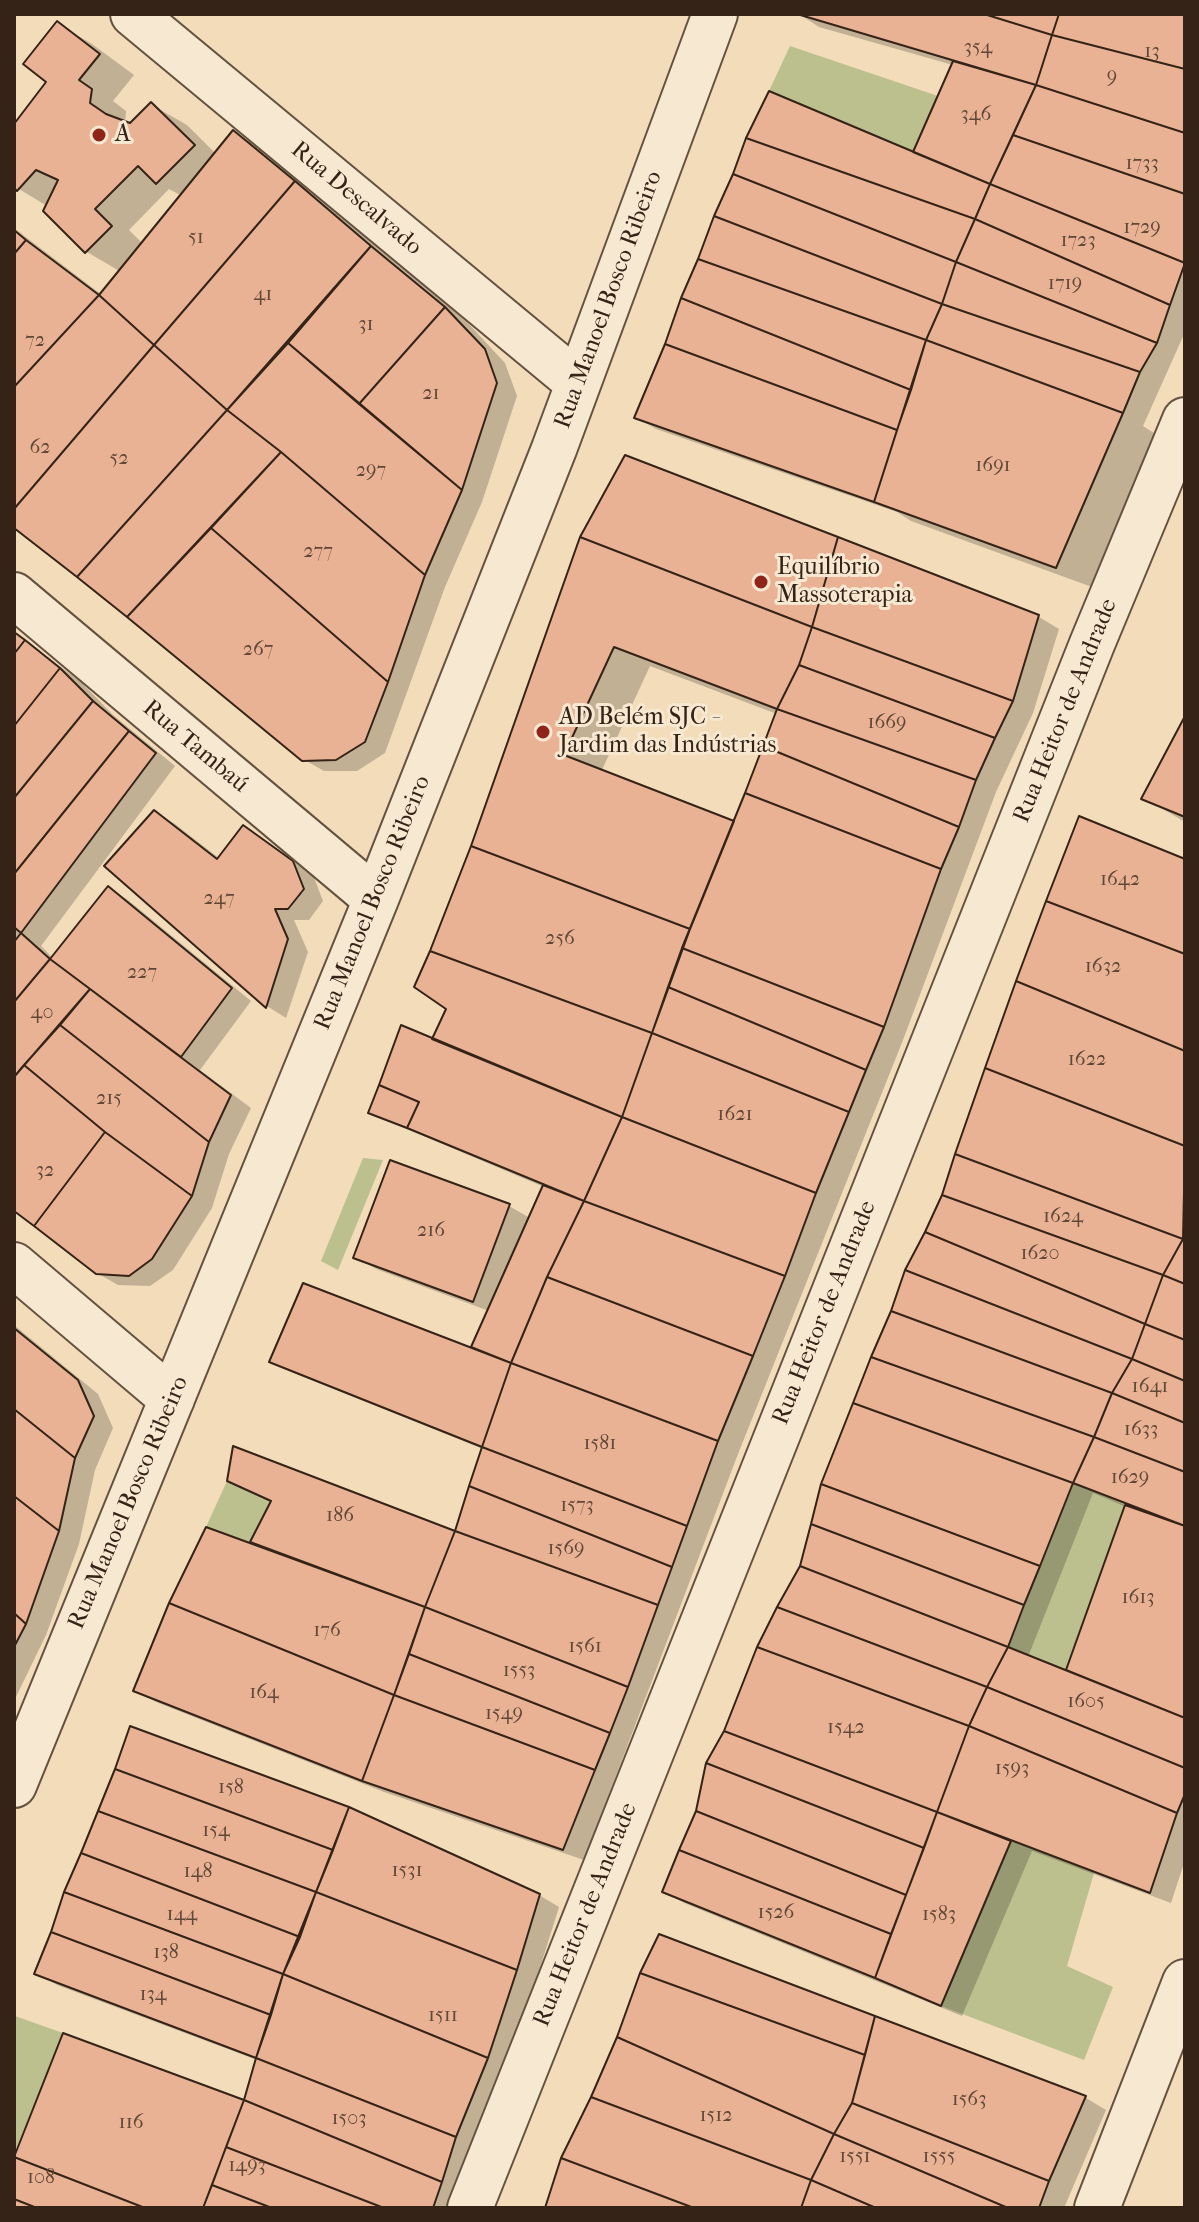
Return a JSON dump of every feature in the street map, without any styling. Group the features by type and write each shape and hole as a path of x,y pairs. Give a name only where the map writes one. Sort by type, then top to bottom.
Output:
{"street":[{"name":"Rua Descalvado","path":"133,14 578,383"},
{"name":"Rua Manoel Bosco Ribeiro","path":"14,1785 376,899 578,383 715,14"},
{"name":"Rua Heitor de Andrade","path":"470,2208 1062,718 1185,420"},
{"name":"Rua Tambaú","path":"14,595 376,899"},
{"path":"14,1265 172,1399"},
{"path":"1097,2208 1185,1982"}],"green space":[{"path":"790,46 938,96 913,152 769,91"},
{"path":"363,1158 383,1160 338,1270 321,1261"},
{"path":"227,1481 271,1501 250,1542 206,1527"},
{"path":"1073,1483 1125,1505 1066,1670 1008,1647"},
{"path":"1011,1841 1094,1873 1067,1966 1113,1987 1084,2060 941,2006"},
{"path":"15,2016 63,2033 14,2154 14,2020"}],"building":[{"path":"797,14 984,14 1052,35 1036,85"},
{"path":"984,14 1059,14 1052,35"},
{"path":"1059,14 1185,14 1185,69 1052,35"},
{"name":"A","path":"57,21 100,54 79,80 92,89 90,103 106,114 130,123 151,102 195,145 156,184 138,166 95,209 112,226 85,253 43,211 58,180 36,170 17,191 14,188 14,124 46,82 23,64"},
{"path":"1052,35 1185,69 1185,133 1036,85"},
{"path":"953,61 1036,85 990,184 913,152"},
{"path":"1036,85 1185,133 1185,194 1013,135"},
{"path":"769,91 990,184 975,219 746,138"},
{"path":"233,130 295,181 154,345 99,295"},
{"path":"1013,135 1185,194 1185,263 990,184"},
{"path":"746,138 975,219 956,262 733,174"},
{"path":"733,174 956,262 942,304 714,216"},
{"path":"295,181 371,246 227,410 154,345"},
{"path":"990,184 1185,263 1170,305 975,219"},
{"path":"714,216 942,304 926,340 698,259"},
{"path":"975,219 1170,305 1157,343 956,262"},
{"path":"14,230 26,240 14,254"},
{"path":"26,240 99,295 14,387 14,254"},
{"path":"371,246 445,307 359,404 288,343"},
{"path":"698,259 926,340 911,390 681,298"},
{"path":"956,262 1157,343 1140,372 942,304"},
{"path":"99,295 154,345 14,509 14,387"},
{"path":"681,298 911,390 897,430 665,344"},
{"path":"942,304 1140,372 1123,413 926,340"},
{"path":"445,307 485,349 497,383 462,490 359,404"},
{"path":"926,340 1123,413 1056,568 874,502"},
{"path":"288,343 462,490 425,575 227,410"},
{"path":"665,344 897,430 874,502 634,418"},
{"path":"154,345 227,410 77,577 14,528 14,509"},
{"path":"227,410 281,452 127,617 77,577"},
{"path":"281,452 425,575 388,682 211,528"},
{"name":"Equilíbrio Massoterapia","path":"625,455 838,537 812,627 580,537"},
{"path":"211,528 388,682 365,742 336,760 302,761 127,617"},
{"name":"AD Belém SJC - Jardim das Indústrias","path":"580,537 812,627 799,665 777,709 614,647 564,755 734,821 690,929 471,846"},
{"path":"838,537 1039,615 1013,701 812,627"},
{"path":"812,627 1013,701 995,738 799,665"},
{"path":"14,632 25,640 14,654"},
{"path":"25,640 60,668 14,726 14,654"},
{"path":"799,665 995,738 976,780 777,709"},
{"path":"60,668 93,701 14,798 14,726"},
{"path":"93,701 129,731 14,874 14,798"},
{"path":"777,709 976,780 959,827 763,746"},
{"path":"1185,716 1185,817 1141,799"},
{"path":"129,731 156,753 21,933 14,927 14,874"},
{"path":"763,746 959,827 941,869 745,793"},
{"path":"745,793 941,869 884,1027 682,948"},
{"path":"154,810 217,859 243,825 293,861 304,889 288,909 275,909 288,939 266,1008 104,866"},
{"path":"1079,816 1185,859 1185,954 1046,901"},
{"path":"471,846 690,929 652,1033 430,951"},
{"path":"108,886 232,988 181,1057 50,959"},
{"path":"1046,901 1185,954 1185,1051 1016,981"},
{"path":"21,933 50,959 14,1002 14,942"},
{"path":"682,948 884,1027 866,1070 668,987"},
{"path":"430,951 652,1033 622,1117 432,1039 446,1009 414,987"},
{"path":"50,959 90,989 14,1077 14,1002"},
{"path":"1016,981 1185,1051 1185,1146 985,1068"},
{"path":"668,987 866,1070 849,1112 652,1033"},
{"path":"90,989 231,1095 209,1142 60,1025"},
{"path":"60,1025 209,1142 192,1196 105,1132 24,1065"},
{"path":"401,1025 622,1117 584,1201 407,1128 419,1102 379,1085"},
{"path":"652,1033 849,1112 816,1193 622,1117"},
{"path":"24,1065 105,1132 34,1226 14,1211 14,1077"},
{"path":"985,1068 1185,1146 1183,1239 955,1154"},
{"path":"379,1085 419,1102 407,1128 368,1113"},
{"path":"622,1117 816,1193 785,1276 584,1201"},
{"path":"105,1132 192,1196 152,1259 129,1276 96,1274 34,1226"},
{"path":"955,1154 1183,1239 1163,1275 942,1195"},
{"path":"390,1160 510,1204 473,1302 353,1258"},
{"path":"543,1185 584,1201 547,1277 511,1363 471,1347"},
{"path":"942,1195 1163,1275 1145,1324 925,1232"},
{"path":"584,1201 785,1276 753,1356 547,1277"},
{"path":"925,1232 1145,1324 1132,1359 905,1270"},
{"path":"1185,1240 1185,1284 1163,1275"},
{"path":"905,1270 1132,1359 1112,1393 891,1311"},
{"path":"1163,1275 1185,1284 1185,1340 1145,1324"},
{"path":"547,1277 753,1356 718,1441 511,1363"},
{"path":"303,1283 511,1363 482,1447 269,1362"},
{"path":"891,1311 1112,1393 1094,1437 871,1357"},
{"path":"1145,1324 1185,1340 1185,1381 1132,1359"},
{"path":"14,1328 78,1380 94,1416 75,1458 14,1409"},
{"path":"871,1357 1094,1437 1073,1483 853,1403"},
{"path":"1132,1359 1185,1381 1185,1423 1112,1393"},
{"path":"511,1363 718,1441 687,1526 482,1447"},
{"path":"1112,1393 1185,1423 1185,1472 1094,1437"},
{"path":"853,1403 1073,1483 1040,1566 821,1484"},
{"path":"14,1409 75,1458 59,1531 14,1496"},
{"path":"1094,1437 1185,1472 1185,1526 1073,1483"},
{"path":"233,1446 455,1531 425,1607 250,1542 271,1501 227,1481"},
{"path":"482,1447 687,1526 672,1567 469,1486"},
{"path":"821,1484 1040,1566 1024,1605 811,1524"},
{"path":"469,1486 672,1567 658,1605 455,1531"},
{"path":"14,1496 59,1531 26,1624 14,1613"},
{"path":"1125,1505 1185,1526 1185,1718 1066,1670"},
{"path":"811,1524 1024,1605 1008,1647 800,1566"},
{"path":"206,1527 425,1607 394,1695 169,1603"},
{"path":"455,1531 658,1605 628,1687 425,1607"},
{"path":"800,1566 1008,1647 987,1687 777,1607"},
{"path":"169,1603 394,1695 362,1781 133,1691"},
{"path":"425,1607 628,1687 610,1733 409,1654"},
{"path":"777,1607 987,1687 969,1726 757,1647"},
{"path":"14,1613 26,1624 14,1647"},
{"path":"757,1647 969,1726 937,1812 724,1731"},
{"path":"1008,1647 1185,1718 1185,1768 987,1687"},
{"path":"409,1654 610,1733 595,1770 394,1695"},
{"path":"987,1687 1185,1768 1185,1794 1177,1813 969,1726"},
{"path":"394,1695 595,1770 563,1850 362,1781"},
{"path":"130,1726 349,1807 333,1850 115,1769"},
{"path":"969,1726 1177,1813 1150,1893 937,1812"},
{"path":"724,1731 937,1812 924,1848 706,1763"},
{"path":"706,1763 924,1848 906,1895 696,1811"},
{"path":"115,1769 333,1850 316,1892 98,1811"},
{"path":"349,1807 540,1894 517,1970 316,1892"},
{"path":"98,1811 316,1892 300,1937 81,1853"},
{"path":"696,1811 906,1895 891,1934 679,1850"},
{"path":"937,1812 1011,1841 941,2006 875,1978"},
{"path":"679,1850 891,1934 875,1978 662,1892"},
{"path":"81,1853 300,1937 283,1974 64,1892"},
{"path":"64,1892 283,1974 271,2015 51,1932"},
{"path":"316,1892 517,1970 488,2058 283,1974"},
{"path":"51,1932 271,2015 256,2058 34,1974"},
{"path":"659,1934 875,2016 865,2055 640,1973"},
{"path":"640,1973 865,2055 852,2103 834,2134 617,2037"},
{"path":"283,1974 488,2058 456,2137 256,2058"},
{"path":"875,2016 1086,2096 1049,2181 852,2103"},
{"path":"63,2033 244,2100 203,2208 145,2208 14,2157"},
{"path":"617,2037 834,2134 811,2180 591,2097"},
{"path":"256,2058 456,2137 442,2182 244,2100"},
{"path":"591,2097 811,2180 801,2208 694,2208 561,2158"},
{"path":"244,2100 442,2182 433,2208 384,2208 226,2147"},
{"path":"852,2103 1049,2181 1039,2208 1008,2208 834,2134"},
{"path":"834,2134 1008,2208 876,2208 811,2180"},
{"path":"226,2147 384,2208 272,2208 212,2185"},
{"path":"14,2157 145,2208 37,2208 14,2199"},
{"path":"561,2158 694,2208 545,2208"},
{"path":"811,2180 876,2208 801,2208"},
{"path":"212,2185 272,2208 203,2208"},
{"path":"14,2199 37,2208 14,2208"}],"place":[{"name":"A","path":"99,135"},
{"name":"Equilíbrio Massoterapia","path":"761,582"},
{"name":"AD Belém SJC - Jardim das Indústrias","path":"543,732"}]}
